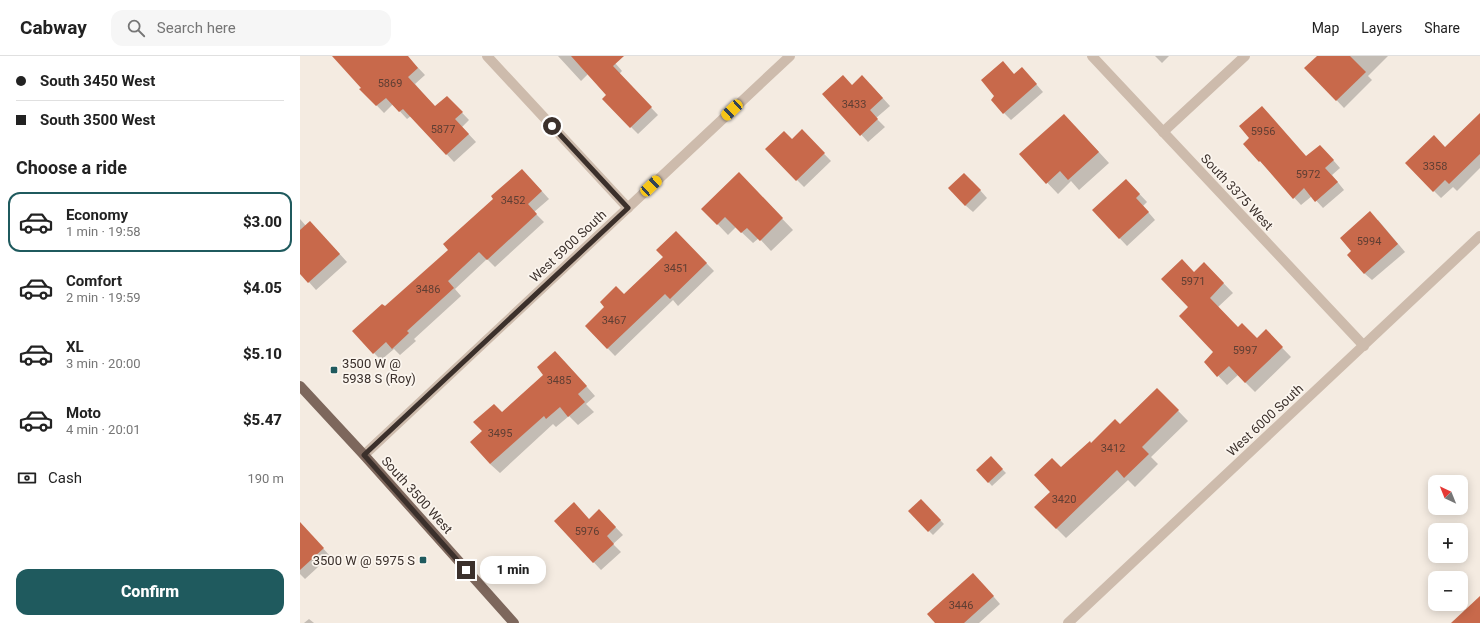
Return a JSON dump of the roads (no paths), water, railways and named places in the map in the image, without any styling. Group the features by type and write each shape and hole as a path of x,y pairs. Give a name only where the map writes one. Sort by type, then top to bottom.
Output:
{"main road":[{"name":"South 3500 West","path":"300,386 364,455 514,623"}],"street":[{"path":"487,56 628,208"},
{"name":"West 5900 South","path":"364,455 790,56"},
{"name":"South 3375 West","path":"1092,56 1364,346"},
{"path":"1163,132 1245,56"},
{"name":"West 6000 South","path":"1068,623 1480,236"}],"place":[{"name":"3500 W @ 5938 S (Roy)","path":"334,370"},
{"name":"3500 W @ 5975 S","path":"423,560"}]}
